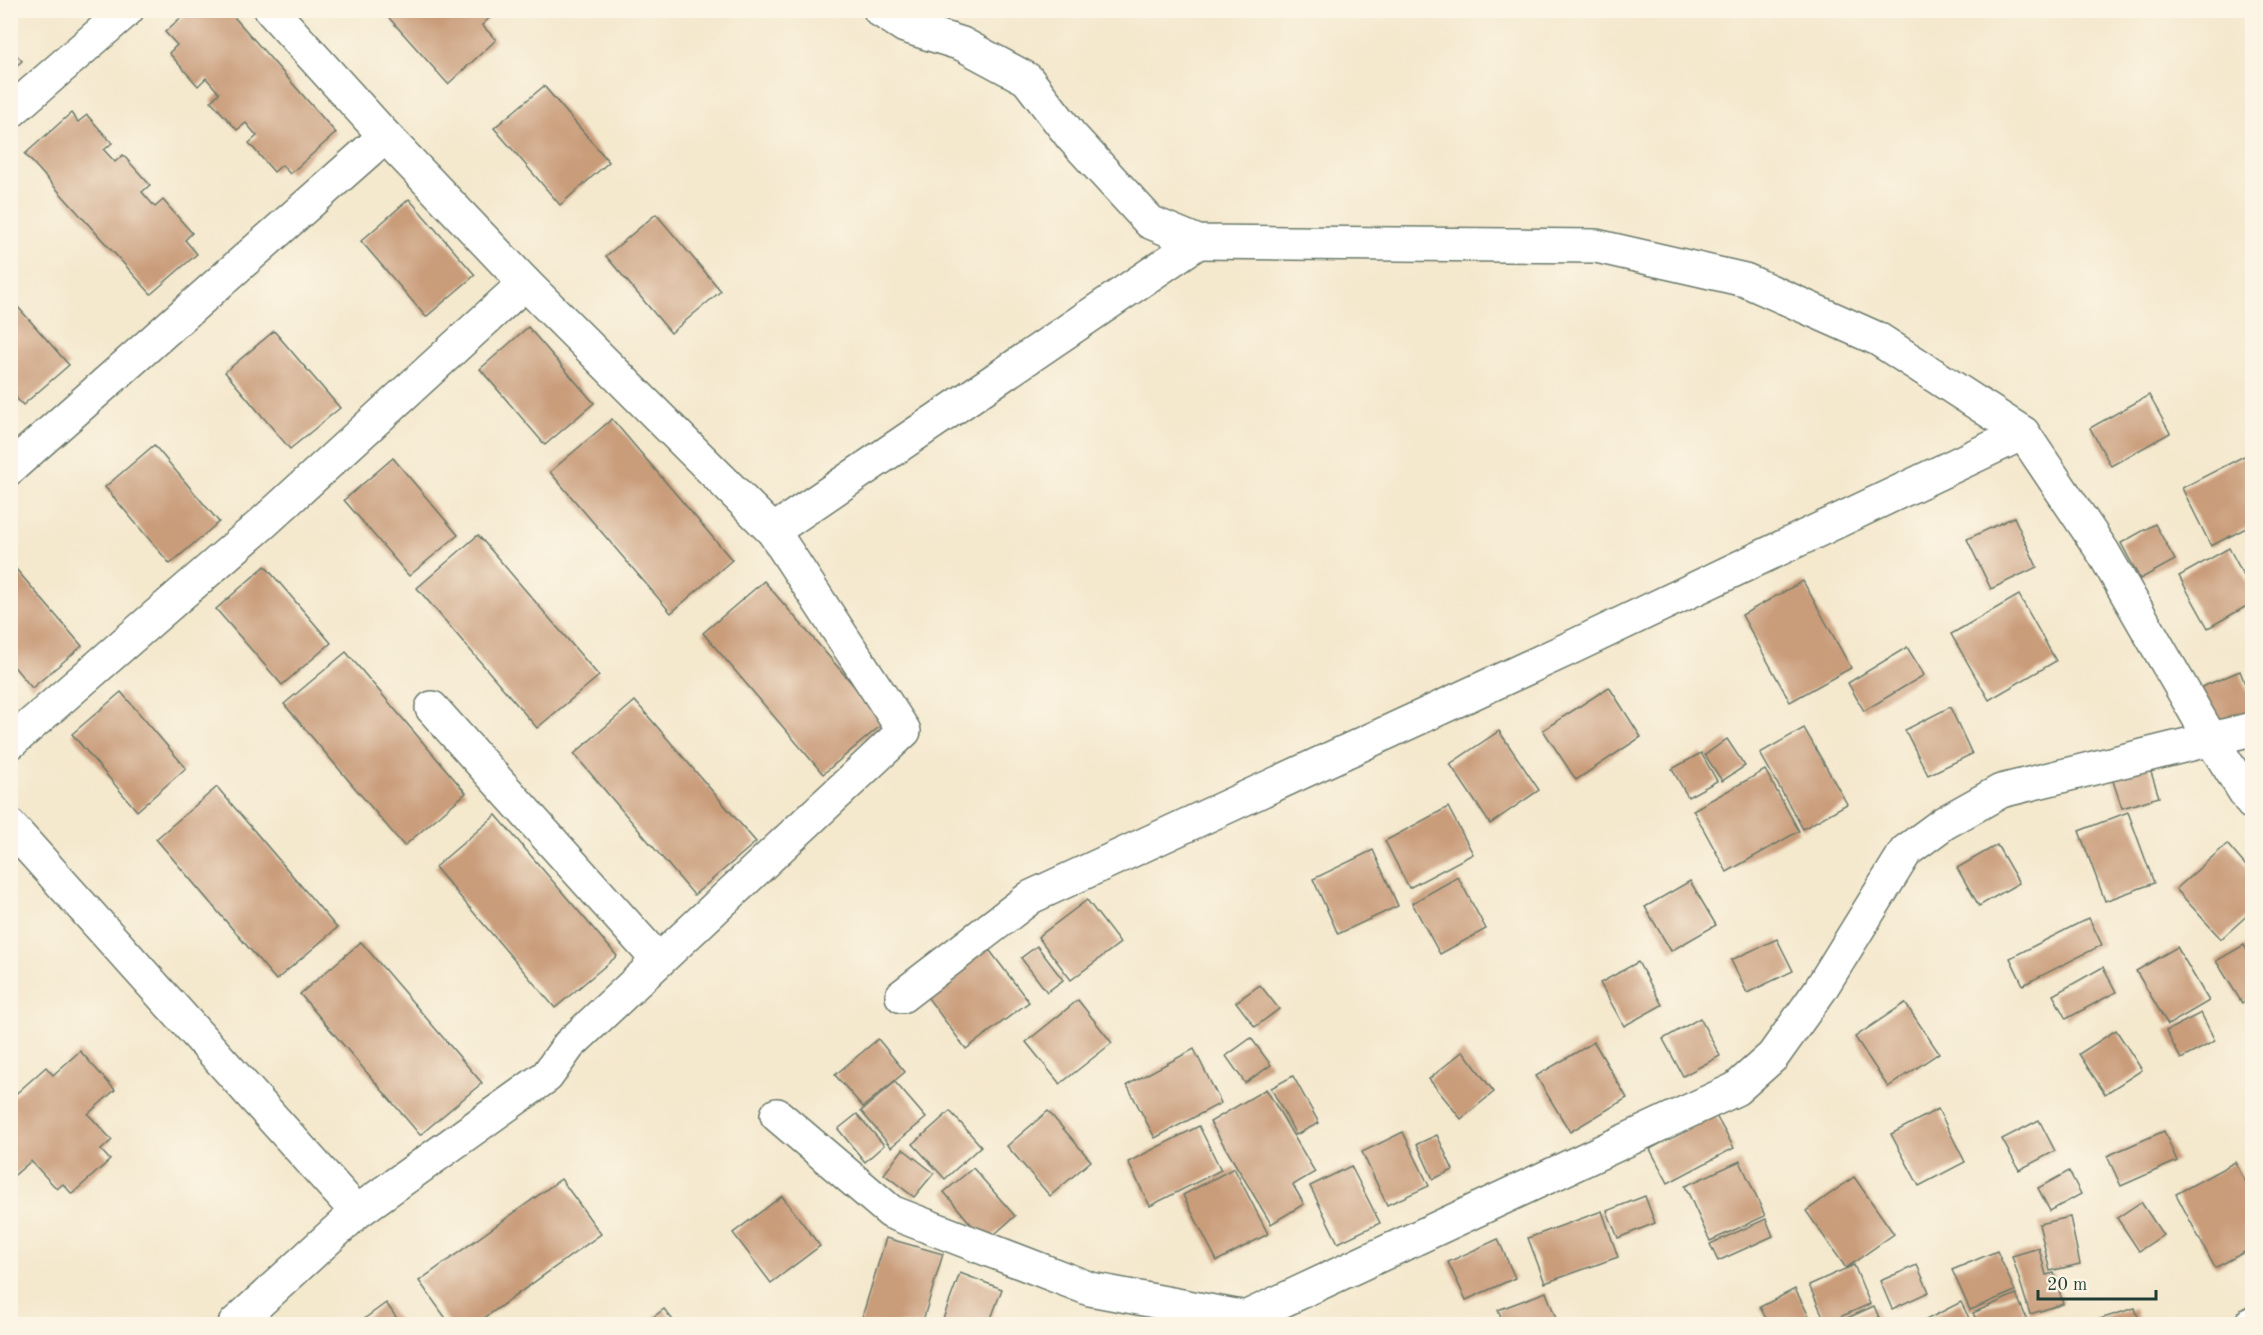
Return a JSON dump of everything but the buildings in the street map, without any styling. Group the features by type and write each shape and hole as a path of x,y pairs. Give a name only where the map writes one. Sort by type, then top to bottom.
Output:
{"street":[{"path":"10,112 127,10"},
{"path":"235,1324 357,1212 547,1076 569,1045 904,731 773,531 525,283 385,136 271,10"},
{"path":"880,10 905,26 962,44 1026,79 1071,136 1150,222 1198,242 1596,246 1745,280 1878,339 2023,433 2103,552 2211,739 2253,803"},
{"path":"10,468 385,136"},
{"path":"773,531 1198,242"},
{"path":"10,743 263,523 525,283"},
{"path":"902,996 1031,897 1568,649 2023,433"},
{"path":"432,708 658,960"},
{"path":"777,1115 891,1212 1090,1289 1258,1322 1736,1089 1773,1056 1820,990 1906,851 1944,823 2001,791 2253,729"},
{"path":"10,826 357,1212"}]}
